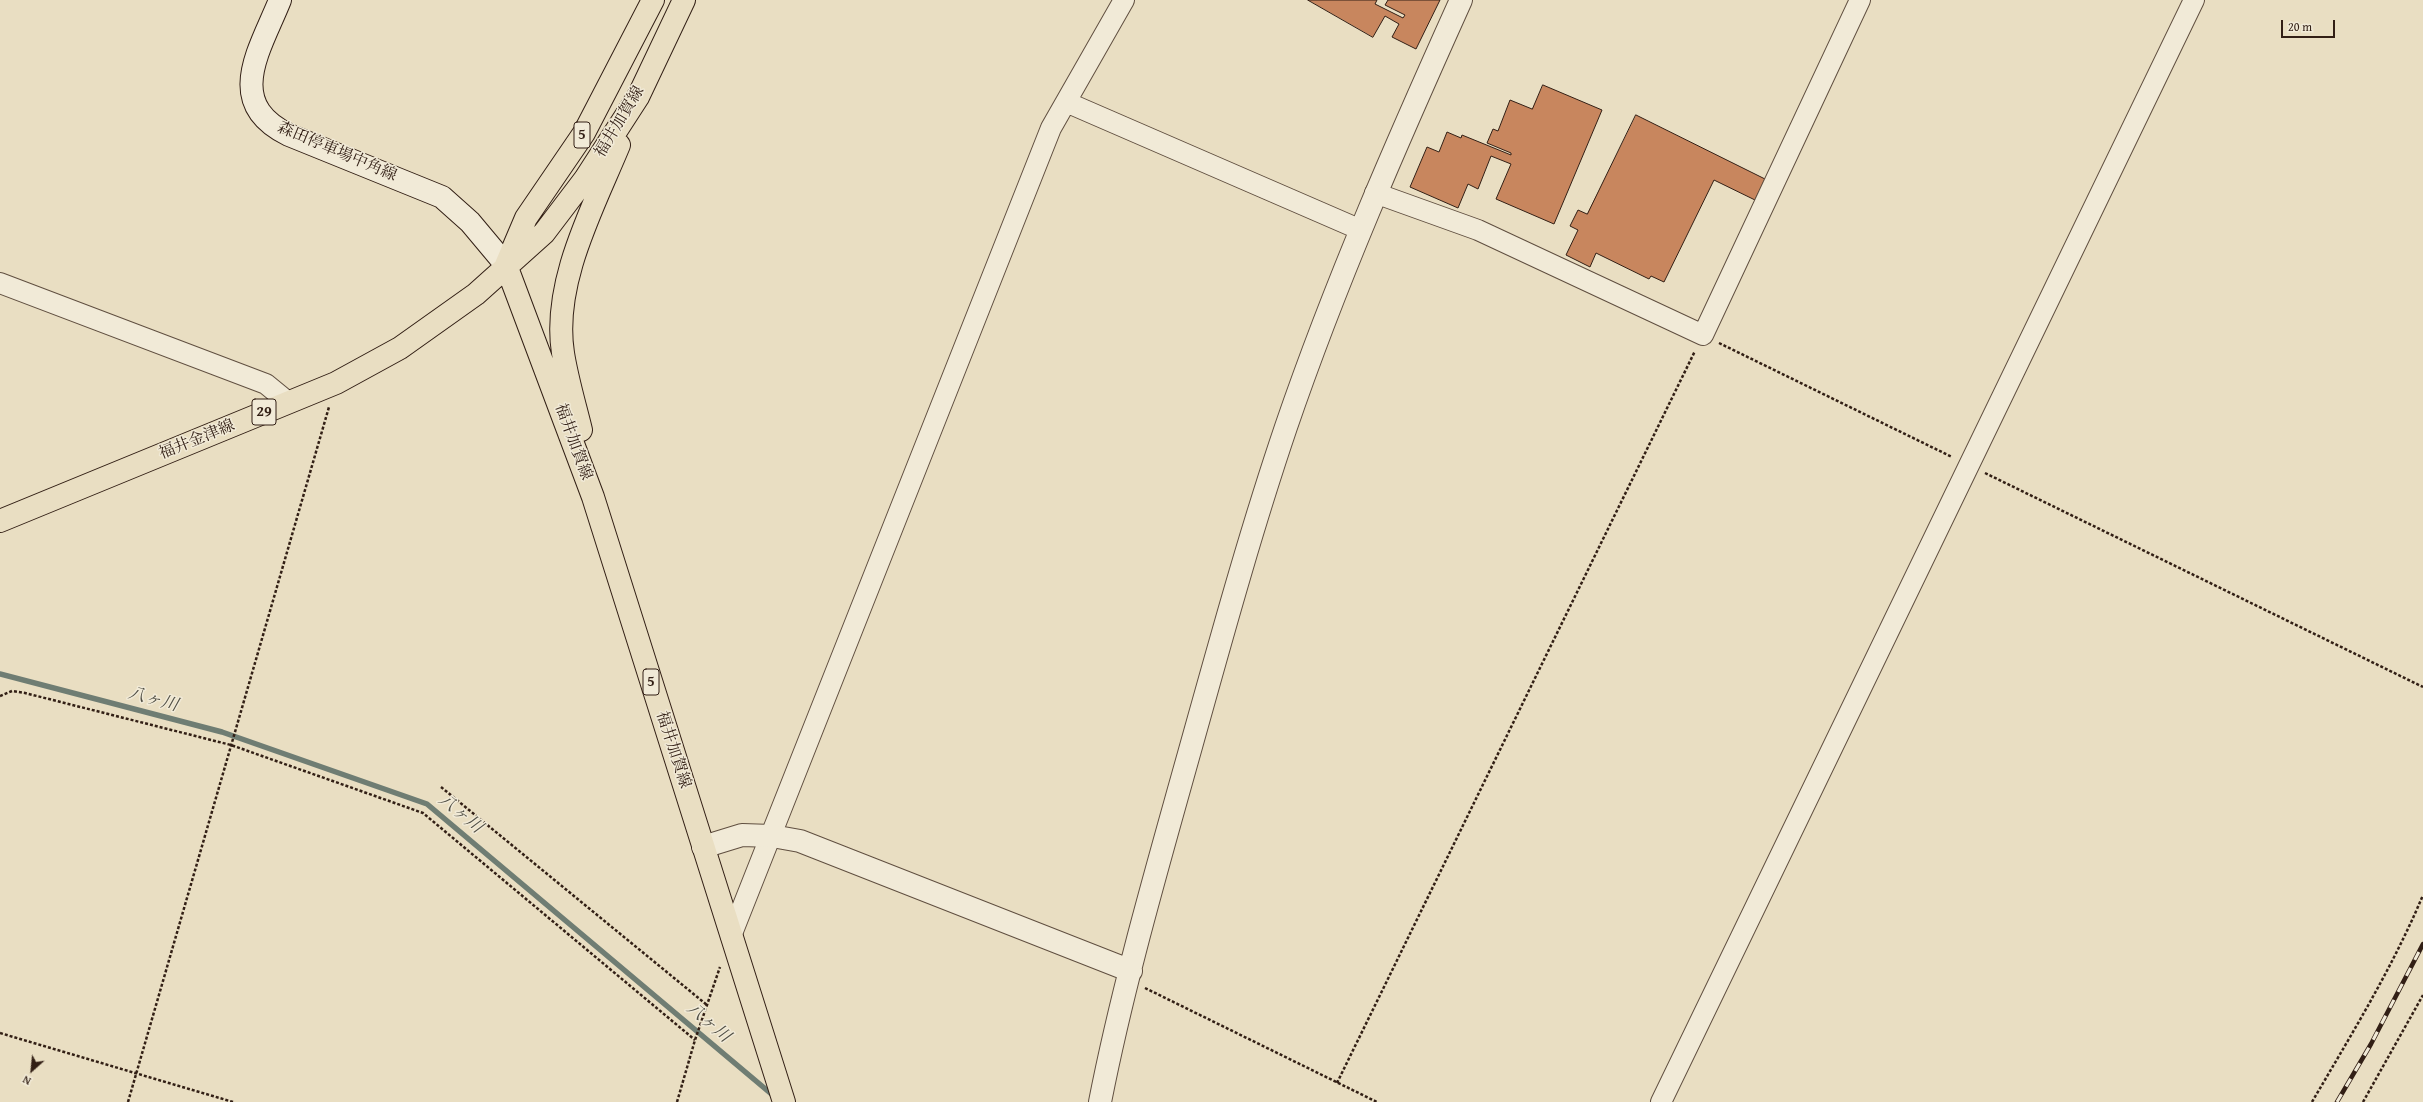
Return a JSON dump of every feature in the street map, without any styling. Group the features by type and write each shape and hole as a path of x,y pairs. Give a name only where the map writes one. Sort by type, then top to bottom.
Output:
{"main road":[{"name":"福井加賀線","path":"653,0 584,133 526,218 506,266 593,497 784,1102"},
{"name":"福井加賀線","path":"506,266 544,233 585,179 638,97 684,0"},
{"path":"593,497 582,436 563,352 562,309 571,265 638,97"},
{"name":"福井金津線","path":"0,521 336,383 400,348 441,321 476,294 506,266"}],"street":[{"name":"森田停車場中角線","path":"280,0 251,79 252,99 260,113 276,128 442,197 470,222 506,266"},
{"path":"731,936 772,836 1051,128 1124,0"},
{"path":"1100,1102 1110,1049 1157,868 1258,514 1287,424 1375,193 1461,0"},
{"path":"1375,193 1478,230 1703,335 1860,0"},
{"path":"1661,1102 2194,0"},
{"path":"1066,102 1361,230"},
{"path":"0,283 266,384 288,402"},
{"path":"703,847 742,835 772,836 800,841 1130,975"}],"path":[{"path":"1337,1083 1703,335 2423,687"},
{"path":"128,1102 336,383"},
{"path":"0,696 12,691 25,693 231,745 423,813 695,1040"},
{"path":"441,786 707,1005"},
{"path":"2312,1102 2378,986 2423,895"},
{"path":"677,1102 695,1040 731,936"},
{"path":"1130,975 1337,1083 1377,1102"},
{"path":"2363,1102 2423,995"},
{"path":"0,1033 233,1102"}],"building":[{"path":"1308,0 1377,0 1375,4 1403,18 1405,15 1385,5 1388,0 1440,0 1416,49 1392,37 1399,24 1385,16 1373,37"},
{"path":"1543,85 1602,110 1554,224 1496,199 1511,164 1491,156 1478,189 1468,184 1458,208 1410,187 1427,147 1439,152 1447,132 1461,138 1462,135 1511,155 1511,153 1487,143 1493,129 1498,131 1510,100 1532,109"},
{"path":"1636,115 1765,179 1755,200 1714,180 1664,282 1651,276 1649,279 1596,253 1590,267 1566,255 1578,230 1570,226 1578,210 1587,214"}],"waterway":[{"name":"八ヶ川","path":"0,674 222,732 427,804 775,1097"}],"railway":[{"path":"2337,1102 2371,1044 2423,944"}]}
